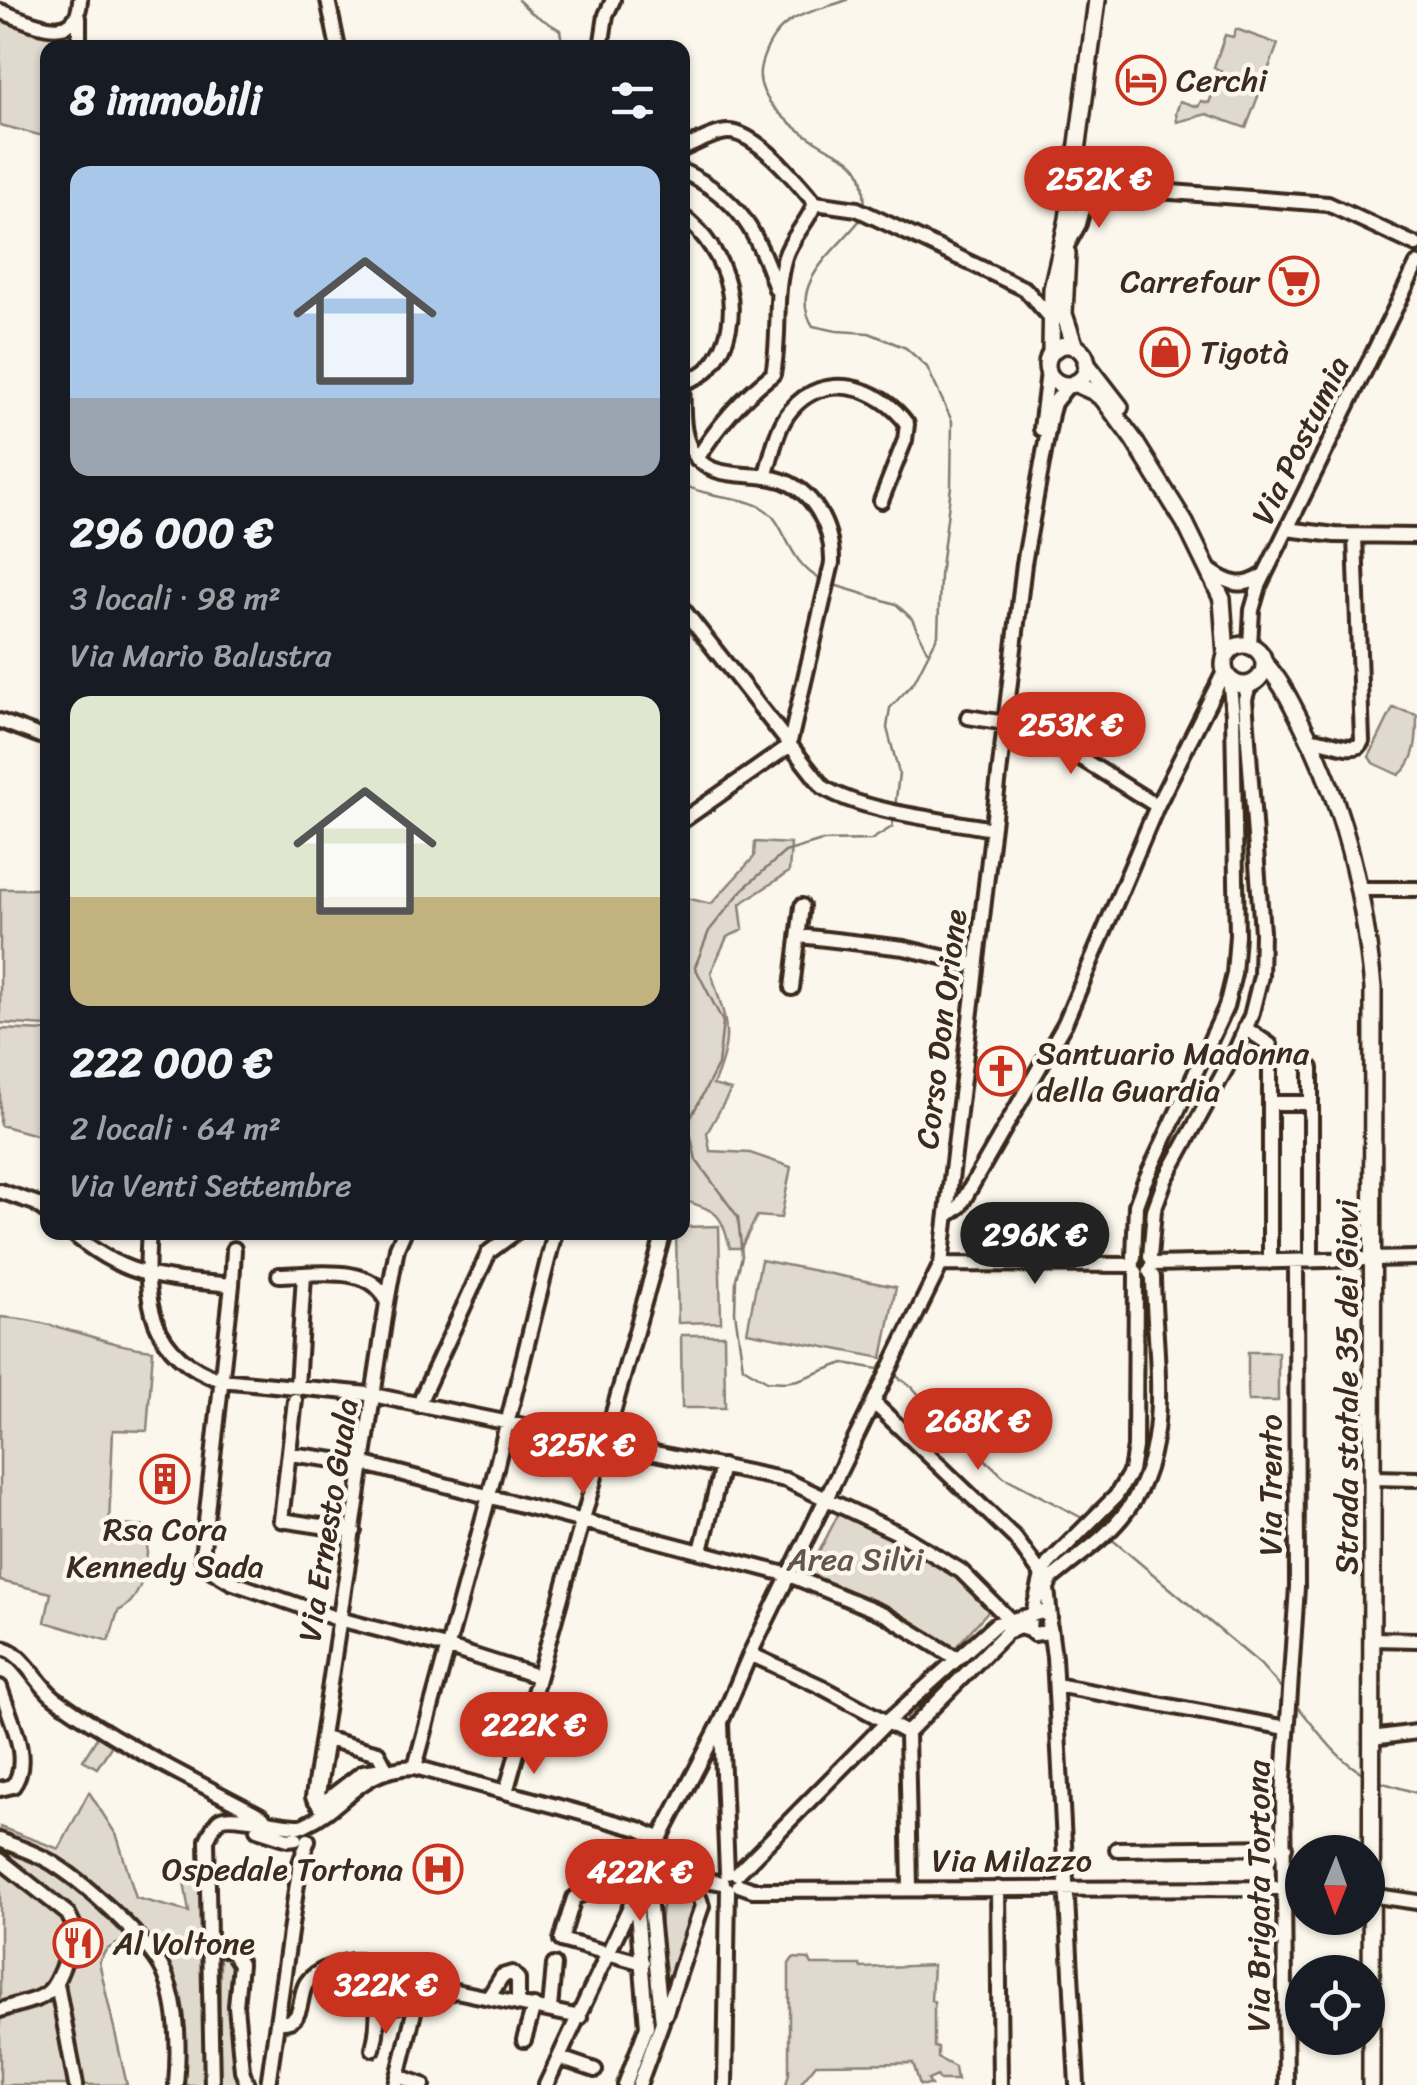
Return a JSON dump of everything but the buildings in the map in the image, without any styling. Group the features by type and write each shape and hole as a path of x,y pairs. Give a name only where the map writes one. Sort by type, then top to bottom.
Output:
{"main road":[{"path":"1097,0 1047,362 1054,380 1100,395 1133,439"},
{"path":"1068,220 1068,246 1055,315 1114,398 1133,439 1211,571 1226,617 1227,674 1238,684 1253,683 1265,664 1261,652 1247,645 1226,617"},
{"path":"1051,352 1060,346 1075,346"},
{"path":"1071,384 1082,377 1086,363"},
{"path":"1227,674 1237,646 1247,645"},
{"name":"Strada statale 35 dei Giovi","path":"1265,664 1281,682 1310,739 1343,821 1360,888 1373,988 1371,1835"},
{"name":"Strada statale 35 dei Giovi","path":"1253,683 1275,689 1291,704"},
{"name":"Strada statale 35 dei Giovi","path":"1370,1935 1371,2085"}],"street":[{"path":"328,0 336,40"},
{"path":"602,40 613,0"},
{"path":"0,12 61,29 74,24 80,7"},
{"path":"79,40 80,7"},
{"path":"690,146 727,132 749,138 792,176 815,203 857,209 873,216 1025,289 1055,315"},
{"path":"1076,165 1106,187"},
{"path":"690,175 712,186 744,218 764,254 777,292"},
{"path":"1068,246 1087,194 1106,187 1328,204 1416,244 1417,252"},
{"path":"697,459 717,426 750,391 773,374 778,350 777,292 786,252 810,218 815,203"},
{"path":"690,222 704,232 721,260 731,292 728,337 708,370 690,379"},
{"name":"Via Postumia","path":"1247,645 1252,610 1264,574 1417,264"},
{"name":"Corso Don Orione","path":"658,1848 941,1264 1048,372"},
{"name":"Corso Don Orione","path":"1039,466 1054,403 1071,384"},
{"path":"765,477 781,428 795,406 822,390 856,388 883,399 907,424 905,440 880,501"},
{"path":"690,442 697,459 710,468 780,479 812,500 828,528 832,563 789,746 690,815"},
{"path":"1287,529 1308,534 1417,536"},
{"path":"1310,739 1354,748 1364,734 1355,536"},
{"path":"1211,571 1235,584 1254,582 1264,574"},
{"path":"690,618 822,787 836,796 868,804 992,829"},
{"path":"947,1216 960,1206 1065,1023 1158,806 1210,700 1227,674"},
{"path":"1210,700 1220,691 1227,674"},
{"path":"1076,2085 1048,1588 1050,1580 1115,1525 1149,1472 1157,1407 1153,1277 1142,1264 1136,1205 1218,1025 1234,974 1233,714 1227,674"},
{"path":"1029,1630 1027,1620 1048,1564 1100,1515 1130,1471 1135,1447 1136,1327 1142,1264 1154,1210 1165,1180 1245,1028 1261,976 1244,700 1253,683"},
{"path":"968,716 1006,717 1158,806"},
{"path":"0,722 40,736"},
{"path":"1360,888 1417,889"},
{"path":"792,988 802,906"},
{"path":"800,936 904,948 976,965"},
{"path":"1245,1028 1270,1045 1270,1262"},
{"path":"1311,1068 1312,1261"},
{"path":"1270,1103 1311,1103"},
{"path":"0,1190 40,1207"},
{"path":"82,1240 122,1268 147,1277 232,1285"},
{"path":"149,1240 147,1277 152,1312 162,1339 178,1358 202,1373 296,1393 374,1396 418,1404 786,1480 898,1533 962,1571 1010,1620"},
{"name":"Via Ernesto Guala","path":"322,1811 313,1797 387,1303 401,1240"},
{"path":"418,1404 489,1252 505,1240"},
{"path":"416,1766 490,1496 553,1240"},
{"path":"506,1792 662,1240"},
{"path":"234,1250 202,1556 211,1570 231,1582 342,1620 537,1676"},
{"path":"941,1264 1417,1258"},
{"name":"Via Trento","path":"1290,1708 1298,1531 1296,1261"},
{"path":"279,1275 347,1274 383,1291 387,1303"},
{"path":"304,1275 296,1393 281,1520 354,1531"},
{"path":"1136,1327 1154,1326"},
{"path":"875,1404 1015,1538 1042,1575"},
{"path":"1136,1406 1157,1407"},
{"path":"290,1454 365,1464 789,1575 884,1614 956,1658"},
{"path":"701,1551 722,1466"},
{"path":"1372,1478 1417,1479"},
{"path":"731,1881 888,1722 996,1624 1043,1612 1050,1623"},
{"path":"910,1888 907,1733 1012,1628 1041,1635 1050,1623"},
{"path":"1372,1640 1417,1640"},
{"path":"0,1648 14,1652 50,1694 70,1709 169,1770 282,1827"},
{"path":"750,1654 907,1733"},
{"path":"1056,1686 1287,1728"},
{"path":"0,1687 22,1760 21,1774 13,1786 0,1788"},
{"name":"Via Brigata Tortona","path":"1285,1847 1283,1795 1290,1708"},
{"path":"721,1722 731,1881 726,2085"},
{"path":"1372,1738 1417,1732"},
{"path":"322,1734 382,1751 393,1768"},
{"path":"268,2085 303,1834 364,1772 384,1764 378,1753 327,1739 318,1794 322,1811"},
{"path":"322,1811 359,1784 393,1768 416,1766 639,1829 695,1889 702,1906 639,2085"},
{"path":"212,2085 211,1947 205,1849 216,1825 223,1818 236,1816 303,1834"},
{"path":"216,1825 238,1824 279,1837 303,1834"},
{"path":"0,1840 36,1854 70,1876 153,1953 166,1974 175,2017 176,2085"},
{"path":"1117,1849 1285,1847"},
{"path":"546,2085 640,1895 658,1848"},
{"path":"625,2085 647,2026 640,1895 658,1848"},
{"name":"Via Milazzo","path":"658,1848 665,1864 753,1890 1285,1888"},
{"path":"0,1860 68,1914 76,1930"},
{"path":"998,1888 1000,2085"},
{"path":"640,1895 615,1889 574,1898 561,1940 643,1964"},
{"path":"640,1895 662,2022"},
{"path":"1385,1897 1417,1902"},
{"name":"Via Brigata Tortona","path":"1286,1935 1286,2085"},
{"path":"211,1947 231,1950 240,1964 236,2006 247,2085"},
{"path":"0,2010 43,1999 57,1984 69,1950"},
{"path":"277,2022 286,2023 297,2016 308,1981 354,1960 364,1962 378,2010 374,2049"},
{"path":"550,2009 554,1965"},
{"path":"489,1997 502,1976 512,1974 518,1980 518,2003"},
{"path":"57,1984 76,2085"},
{"path":"378,2010 456,1992 577,2016"},
{"path":"418,2000 397,2080 423,2085"},
{"path":"525,2037 534,2006"},
{"path":"560,2058 595,2070"}],"green space":[{"path":"0,18 71,38 40,40 40,135 0,125"},
{"path":"1236,29 1278,44 1246,128 1207,114 1177,122 1180,101 1198,107 1201,101 1209,103 1221,71 1214,67 1225,35 1233,37"},
{"path":"1393,708 1417,715 1413,756 1399,775 1373,763 1369,757"},
{"path":"755,842 791,844 789,872 740,904 743,930 727,937 711,972 726,1028 724,1053 713,1085 731,1090 707,1133 710,1151 750,1153 791,1167 781,1218 757,1216 741,1248 730,1248 716,1215 690,1202 690,899 711,904 754,857"},
{"path":"0,889 40,889 40,1026 0,1023"},
{"path":"0,1029 40,1031 40,1136 0,1125"},
{"path":"719,1226 721,1322 678,1323 676,1240 690,1240 690,1227"},
{"path":"761,1260 896,1287 882,1358 747,1332"},
{"path":"0,1317 39,1322 153,1350 147,1431 113,1430 109,1524 148,1527 148,1538 140,1587 118,1611 109,1641 45,1622 51,1593 0,1581"},
{"path":"681,1335 724,1335 725,1408 682,1408"},
{"path":"1248,1352 1278,1352 1278,1401 1248,1401"},
{"name":"Area Silvi","path":"841,1509 957,1575 990,1609 954,1649 886,1610 806,1577"},
{"path":"98,1736 112,1745 97,1768 83,1760"},
{"path":"89,1792 117,1836 136,1898 189,1912 183,1875 198,1872 203,1918 206,2085 178,2085 173,1985 167,1968 141,1929 104,1892 66,1863 44,1850 0,1834 0,1827 59,1849"},
{"path":"0,1846 70,1883 129,1937 106,1950 99,1962 127,2085 0,2085"},
{"path":"665,1883 693,1895 696,1908 666,1990 660,1924"},
{"path":"220,1957 230,1957 238,1966 233,2007 240,2085 219,2085"},
{"path":"793,1958 809,1959 812,1965 861,1968 933,1965 934,2047 938,2048 938,2058 955,2067 957,2080 940,2080 937,2076 928,2080 931,2085 920,2085 913,2063 816,2064 799,2085 786,2085 789,1964"}],"waterway":[{"path":"518,0 560,30 562,40"},
{"path":"847,0 805,14 784,26 767,48 760,78 769,101 788,122 856,166 862,179 865,209"},
{"path":"863,216 811,280 806,310 813,326 869,333 906,348 927,367 952,421 951,486 940,576 938,635 914,682 890,708 887,728 899,773 895,808"},
{"path":"690,487 764,509 778,523 801,563 822,580"},
{"path":"834,585 896,604 912,619 927,651"},
{"path":"690,1119 718,1065 723,1022 695,967 709,931 743,889 785,852 822,841 871,840 892,827 894,816"},
{"path":"690,1132 696,1160 738,1217 742,1256 736,1279 735,1312 743,1367 767,1381 785,1382 844,1363 884,1370"},
{"path":"892,1373 913,1388 1004,1477 1086,1520"},
{"path":"1109,1537 1260,1664 1283,1690"},
{"path":"1295,1703 1336,1752 1366,1775"},
{"path":"1377,1781 1417,1793"}],"place":[{"name":"Cerchi","path":"1141,80"},
{"name":"Carrefour","path":"1294,281"},
{"name":"Tigotà","path":"1165,352"},
{"name":"Santuario Madonna della Guardia","path":"1001,1071"},
{"name":"Rsa Cora Kennedy Sada","path":"165,1479"},
{"name":"Ospedale Tortona","path":"438,1869"},
{"name":"Al Voltone","path":"78,1943"}]}
